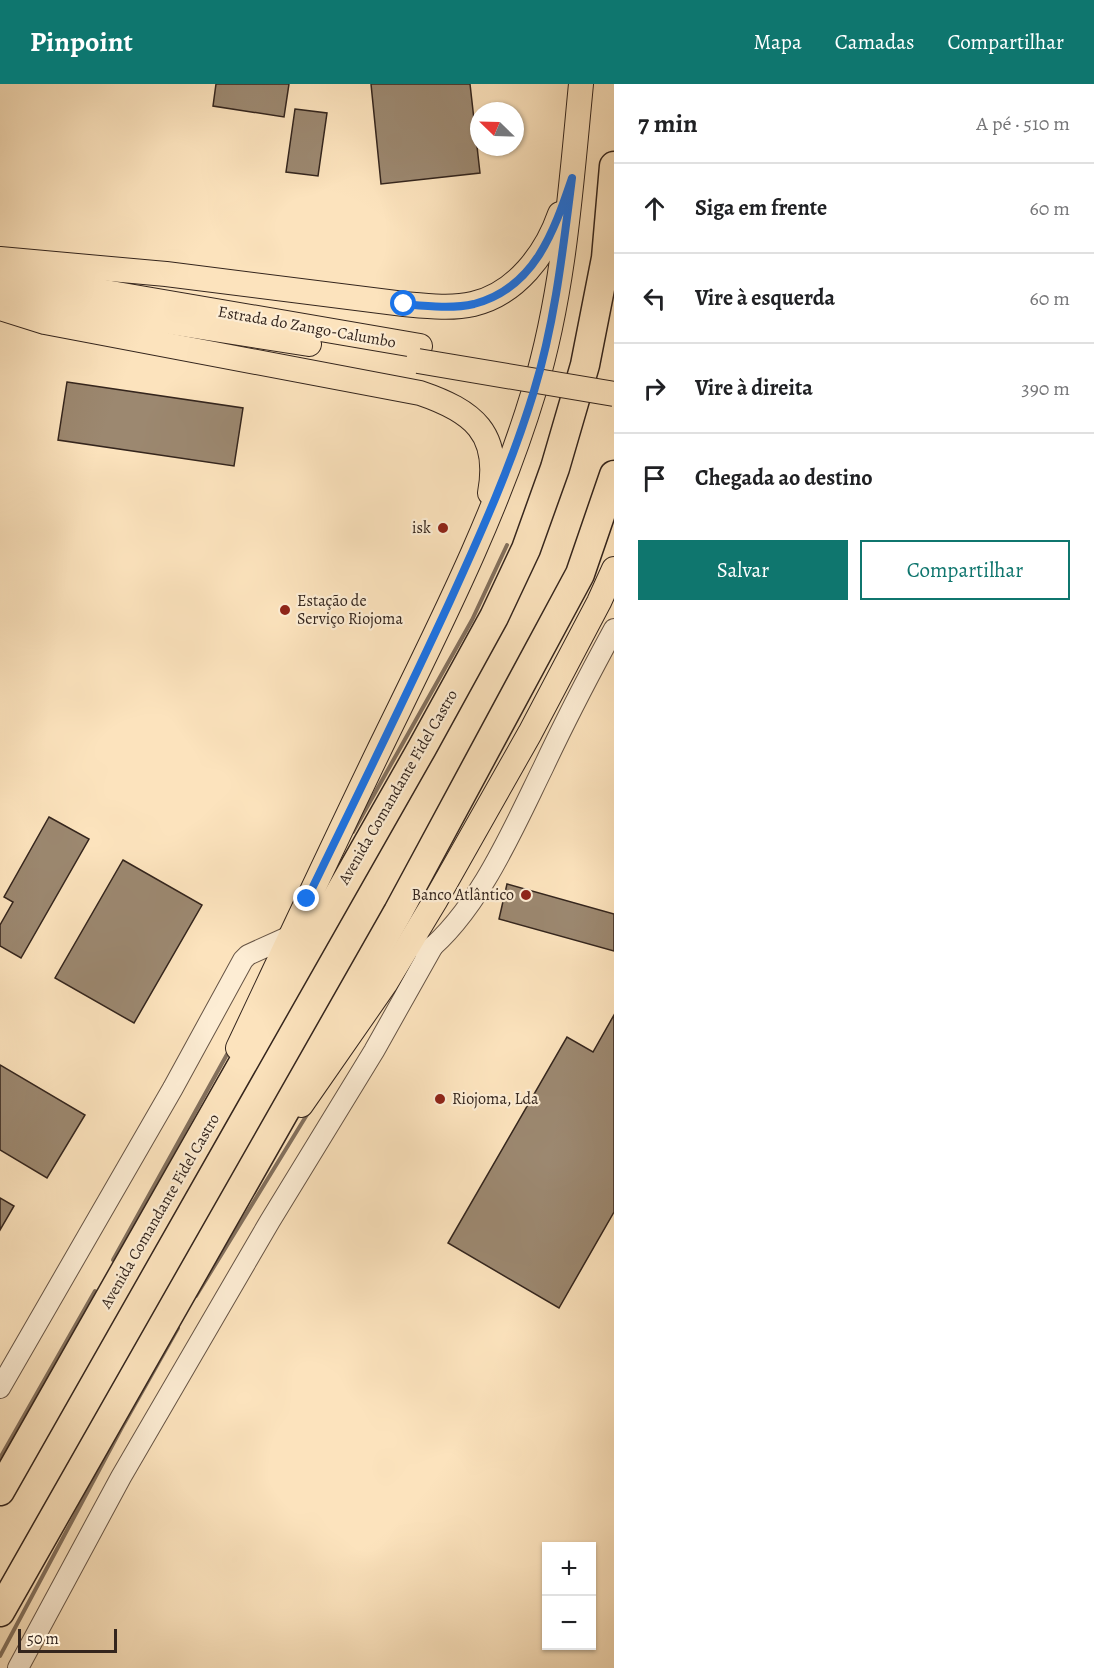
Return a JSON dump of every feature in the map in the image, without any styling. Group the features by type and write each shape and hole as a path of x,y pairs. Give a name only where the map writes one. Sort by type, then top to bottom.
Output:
{"highway":[{"name":"Avenida Comandante Fidel Castro","path":"0,1491 156,1220 422,748 494,617 526,549 555,468 585,364 606,258 614,166"},
{"path":"0,1612 398,912 580,574 614,475"}],"main road":[{"path":"156,1220 434,638 506,472 543,358 558,281 572,178 581,84"},
{"path":"0,259 166,274 404,304 426,306 473,304 512,286 531,267 556,226 572,178"},
{"name":"Estrada do Zango-Calumbo","path":"0,274 419,354 614,394"},
{"name":"Estrada do Zango-Calumbo","path":"0,295 614,380"},
{"path":"0,308 45,322 420,393 450,404 473,420 484,434 491,451 494,469 485,514 470,558"},
{"path":"208,1247 299,1108 385,984 530,734 614,569"}],"street":[{"path":"385,984 433,946 463,914 522,810 584,683 614,629"},
{"path":"0,1388 173,1088 243,960 248,955 290,936"},
{"path":"18,1668 121,1477 270,1221 374,1051 433,946"}],"building":[{"path":"216,84 289,84 284,117 213,106"},
{"path":"371,84 470,84 472,102 470,102 470,156 478,156 480,173 381,184"},
{"path":"295,109 327,113 318,176 286,172"},
{"path":"67,382 243,408 234,466 58,440"},
{"path":"49,817 89,839 21,958 0,946 0,925 13,902 4,897"},
{"path":"123,860 202,905 134,1023 55,978"},
{"path":"507,884 614,914 614,951 499,919"},
{"path":"614,1015 614,1212 559,1308 448,1243 567,1037 593,1052"},
{"path":"0,1065 85,1115 47,1178 0,1150"},
{"path":"0,1198 14,1206 0,1230"}],"waterway":[{"path":"353,832 472,620 507,545"},
{"path":"113,1260 230,1049"},
{"path":"196,1296 308,1113"},
{"path":"0,1458 95,1291"},
{"path":"0,1656 121,1429 178,1328"}],"place":[{"name":"isk","path":"443,528"},
{"name":"Estação de Serviço Riojoma","path":"285,610"},
{"name":"Banco Atlântico","path":"526,895"},
{"name":"Riojoma, Lda","path":"440,1099"}],"route":[{"path":"307,899 434,638 506,472 543,358 560,270 572,178 556,226 545,247 531,267 512,286 473,304 426,306 404,304"}]}
